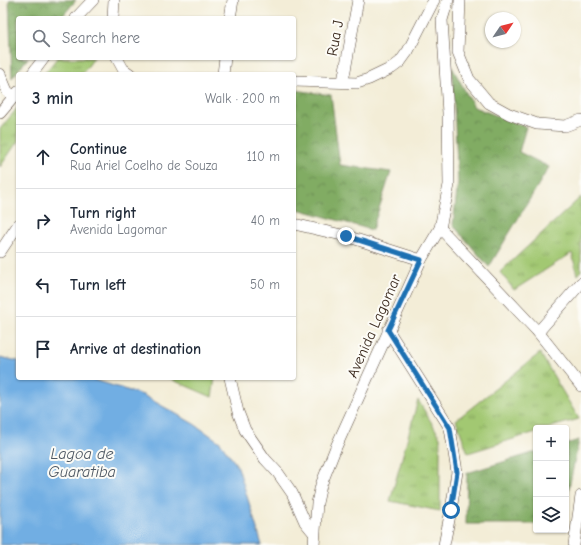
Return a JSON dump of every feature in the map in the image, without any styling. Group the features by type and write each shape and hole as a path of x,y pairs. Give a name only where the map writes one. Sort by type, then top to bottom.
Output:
{"street":[{"path":"78,16 93,0"},
{"path":"113,16 114,0"},
{"path":"230,16 232,0"},
{"name":"Rua J","path":"342,82 358,0"},
{"path":"296,81 357,82 369,79 392,68 400,62 408,51 434,0"},
{"name":"Avenida Lagomar","path":"314,545 317,503 321,485 336,447 421,260 440,228 449,185 448,112 442,20 448,0"},
{"path":"460,0 458,52 469,79 489,103 509,114 537,124 565,126 581,120"},
{"path":"34,72 42,60"},
{"path":"118,60 123,69 127,72"},
{"path":"223,72 225,60"},
{"path":"0,74 7,91 16,94 0,113"},
{"path":"296,224 346,236 421,260"},
{"path":"0,252 16,228"},
{"path":"440,228 538,332 581,386"},
{"path":"538,332 581,283"},
{"path":"388,330 450,428 457,472 444,545"},
{"path":"230,380 238,412 245,430 265,459 278,473 292,493 302,516 314,533"},
{"path":"574,545 581,496"}],"green space":[{"path":"9,0 76,0 63,16 16,16 16,60 26,60 12,78"},
{"path":"55,60 92,60 84,72 46,72"},
{"path":"452,67 474,107 526,127 519,152 549,167 489,267 453,225 458,182"},
{"path":"296,90 331,95 340,165 391,172 372,230 296,209"},
{"path":"16,109 16,144 0,167 0,129"},
{"path":"581,197 581,271 577,275 572,253 514,290 500,272"},
{"path":"540,353 579,419 558,425 533,425 533,433 468,453 456,420"},
{"path":"173,380 215,380 212,397"},
{"path":"418,400 440,437 440,511 390,501"},
{"path":"579,440 569,488 569,461 569,443"},
{"path":"533,453 533,524 466,524 467,473"}],"water":[{"name":"Lagoa de Guaratiba","path":"0,357 16,361 16,380 94,380 143,395 194,424 220,442 238,467 262,545 0,545"}],"route":[{"path":"346,236 421,260 388,330 450,428 457,472 451,510"}]}
